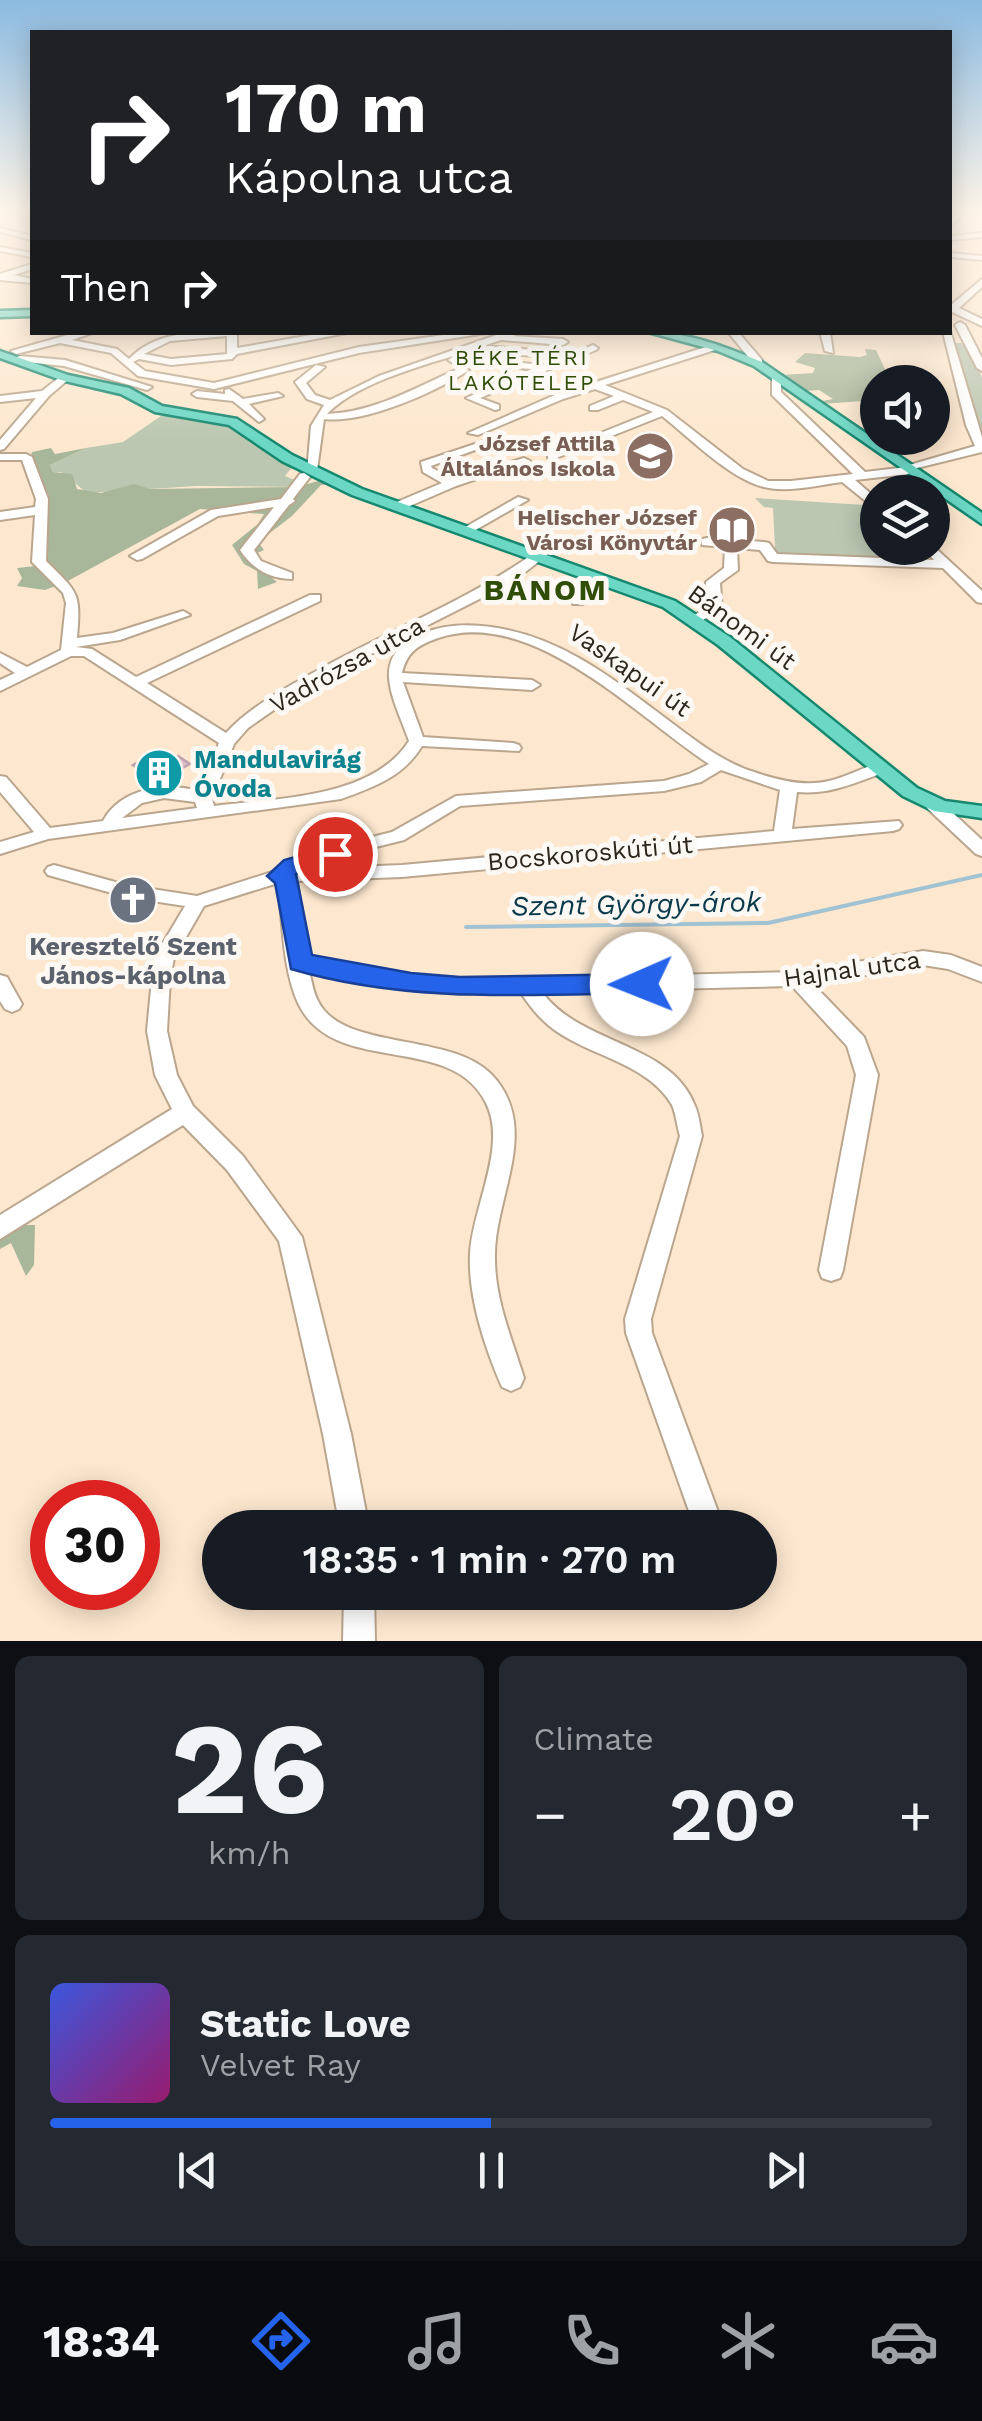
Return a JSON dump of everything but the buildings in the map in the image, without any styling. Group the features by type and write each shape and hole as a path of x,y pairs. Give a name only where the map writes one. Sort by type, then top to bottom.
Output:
{"main road":[{"path":"3,314 30,313"},
{"path":"665,335 718,348 777,378 982,520"},
{"name":"Bánomi út","path":"3,355 66,378 130,394 158,408 232,422 310,468 652,597 695,620 880,768 934,804"},
{"path":"934,804 972,812"}],"street":[{"path":"974,289 952,306 981,322"},
{"path":"952,331 981,322"},
{"path":"952,331 968,341 982,368"},
{"path":"952,331 968,341"},
{"path":"874,475 980,445 952,331"},
{"path":"133,360 176,336 195,335"},
{"path":"232,354 234,335"},
{"path":"3,355 56,337 114,351 118,358 170,362 332,335"},
{"path":"133,360 142,374 214,386 340,357 399,337 450,335"},
{"path":"340,357 301,378 311,398 329,402 509,335"},
{"path":"734,335 758,362"},
{"path":"826,335 830,351"},
{"path":"502,338 563,342"},
{"path":"474,433 595,385 718,348 743,347"},
{"path":"472,348 535,353"},
{"path":"495,407 471,398 594,348"},
{"path":"442,358 547,367"},
{"path":"20,359 65,362 149,388 239,400 278,396"},
{"path":"426,364 528,375"},
{"path":"328,417 363,417 375,406 464,370"},
{"path":"0,447 44,394 66,378"},
{"path":"777,378 776,393 861,475"},
{"path":"169,389 187,384"},
{"path":"595,385 663,412 753,480 782,486 860,478"},
{"path":"214,386 239,400 259,419"},
{"path":"130,394 149,388"},
{"path":"0,399 44,394"},
{"path":"594,408 624,396"},
{"path":"287,576 256,564 247,550 310,468 319,417 329,402"},
{"path":"552,456 663,412"},
{"path":"0,429 19,426"},
{"path":"452,483 427,470 424,464 492,442"},
{"path":"0,457 26,458 42,498 39,562 69,592 70,648"},
{"path":"402,505 452,483 524,461"},
{"path":"751,495 753,480"},
{"path":"847,480 860,491"},
{"path":"468,530 522,500"},
{"path":"137,556 215,513 288,501"},
{"path":"0,516 42,510"},
{"path":"707,542 764,546 773,558 860,561"},
{"path":"695,620 716,610 713,582 728,573 731,544"},
{"name":"Vadrózsa utca","path":"205,806 224,760 227,741 274,702 506,580 539,556"},
{"path":"947,565 982,600"},
{"path":"578,601 603,580"},
{"path":"139,681 315,598"},
{"path":"0,686 70,648 183,615"},
{"name":"Vaskapui út","path":"398,656 421,639 451,630 486,630 538,639 581,662 720,764 789,786 824,788 880,768"},
{"path":"70,648 92,654 139,681 227,741"},
{"path":"350,662 398,656 394,677 417,741"},
{"path":"0,657 26,673"},
{"path":"394,677 532,685"},
{"path":"417,741 513,748"},
{"path":"0,848 46,834 109,826 205,806 335,796 361,788 396,768 417,741"},
{"path":"54,870 126,892 197,902 283,877 310,858 398,836 456,801 680,784 720,764"},
{"path":"0,781 46,834"},
{"path":"782,834 789,786"},
{"name":"Bánomi út","path":"934,804 982,850"},
{"path":"963,834 972,812"},
{"name":"Bocskoroskúti út","path":"283,877 893,825"},
{"path":"283,877 303,992 312,1011 341,1032 462,1066 491,1089 500,1106 502,1145 482,1254 485,1292 511,1378"},
{"path":"197,902 164,958 156,1003 166,1074 185,1112 235,1163 290,1237 338,1434 352,1510"},
{"name":"Hajnal utca","path":"300,962 411,983 527,986 796,980 923,958 952,962 982,975"},
{"path":"796,980 857,1044 867,1074 831,1270"},
{"path":"0,982 12,1004"},
{"path":"527,986 546,1016 660,1076 680,1092 690,1112 691,1136 638,1319 639,1333 703,1510"},
{"path":"0,1228 185,1112"},
{"path":"359,1610 359,1641"}],"green space":[{"path":"953,343 965,343 982,377 982,438"},
{"path":"865,349 876,350 883,365 860,365 860,401 821,404 817,402 833,399 819,390 804,391 782,375 813,373 815,368 795,362 805,353 867,355"},
{"path":"164,414 235,427 293,466 285,476 299,482 297,487 196,486 87,493 61,472 53,472 50,465 86,448 123,442"},
{"path":"51,448 55,454 86,448 50,465 53,472 72,474 77,489 101,493 134,484 150,489 297,487 325,479 336,484 321,485 292,516 258,542 264,550 248,557 253,565 268,568 267,574 277,582 258,589 257,571 244,564 232,545 258,524 264,514 200,509 66,582 45,590 17,586 22,578 17,568 45,565 44,496 31,456 32,452"},
{"path":"755,498 860,505 860,557 772,554 769,549 775,548 773,508 764,507"},
{"path":"0,1225 35,1225 34,1265 26,1276 11,1243 0,1249"}],"waterway":[{"path":"955,344 958,358"},
{"name":"Szent György-árok","path":"466,927 768,923 982,875"}],"place":[{"name":"József Attila Általános Iskola","path":"650,456"},
{"name":"Helischer József Városi Könyvtár","path":"732,530"},
{"name":"Mandulavirág Óvoda","path":"159,773"},
{"name":"Keresztelő Szent János-kápolna","path":"133,900"}],"district":[{"name":"BÉKE TÉRI LAKÓTELEP","path":"522,370"},
{"name":"BÁNOM","path":"546,589"}],"route":[{"path":"335,854 292,865 279,876 287,878 300,962 411,983 642,984"}]}
